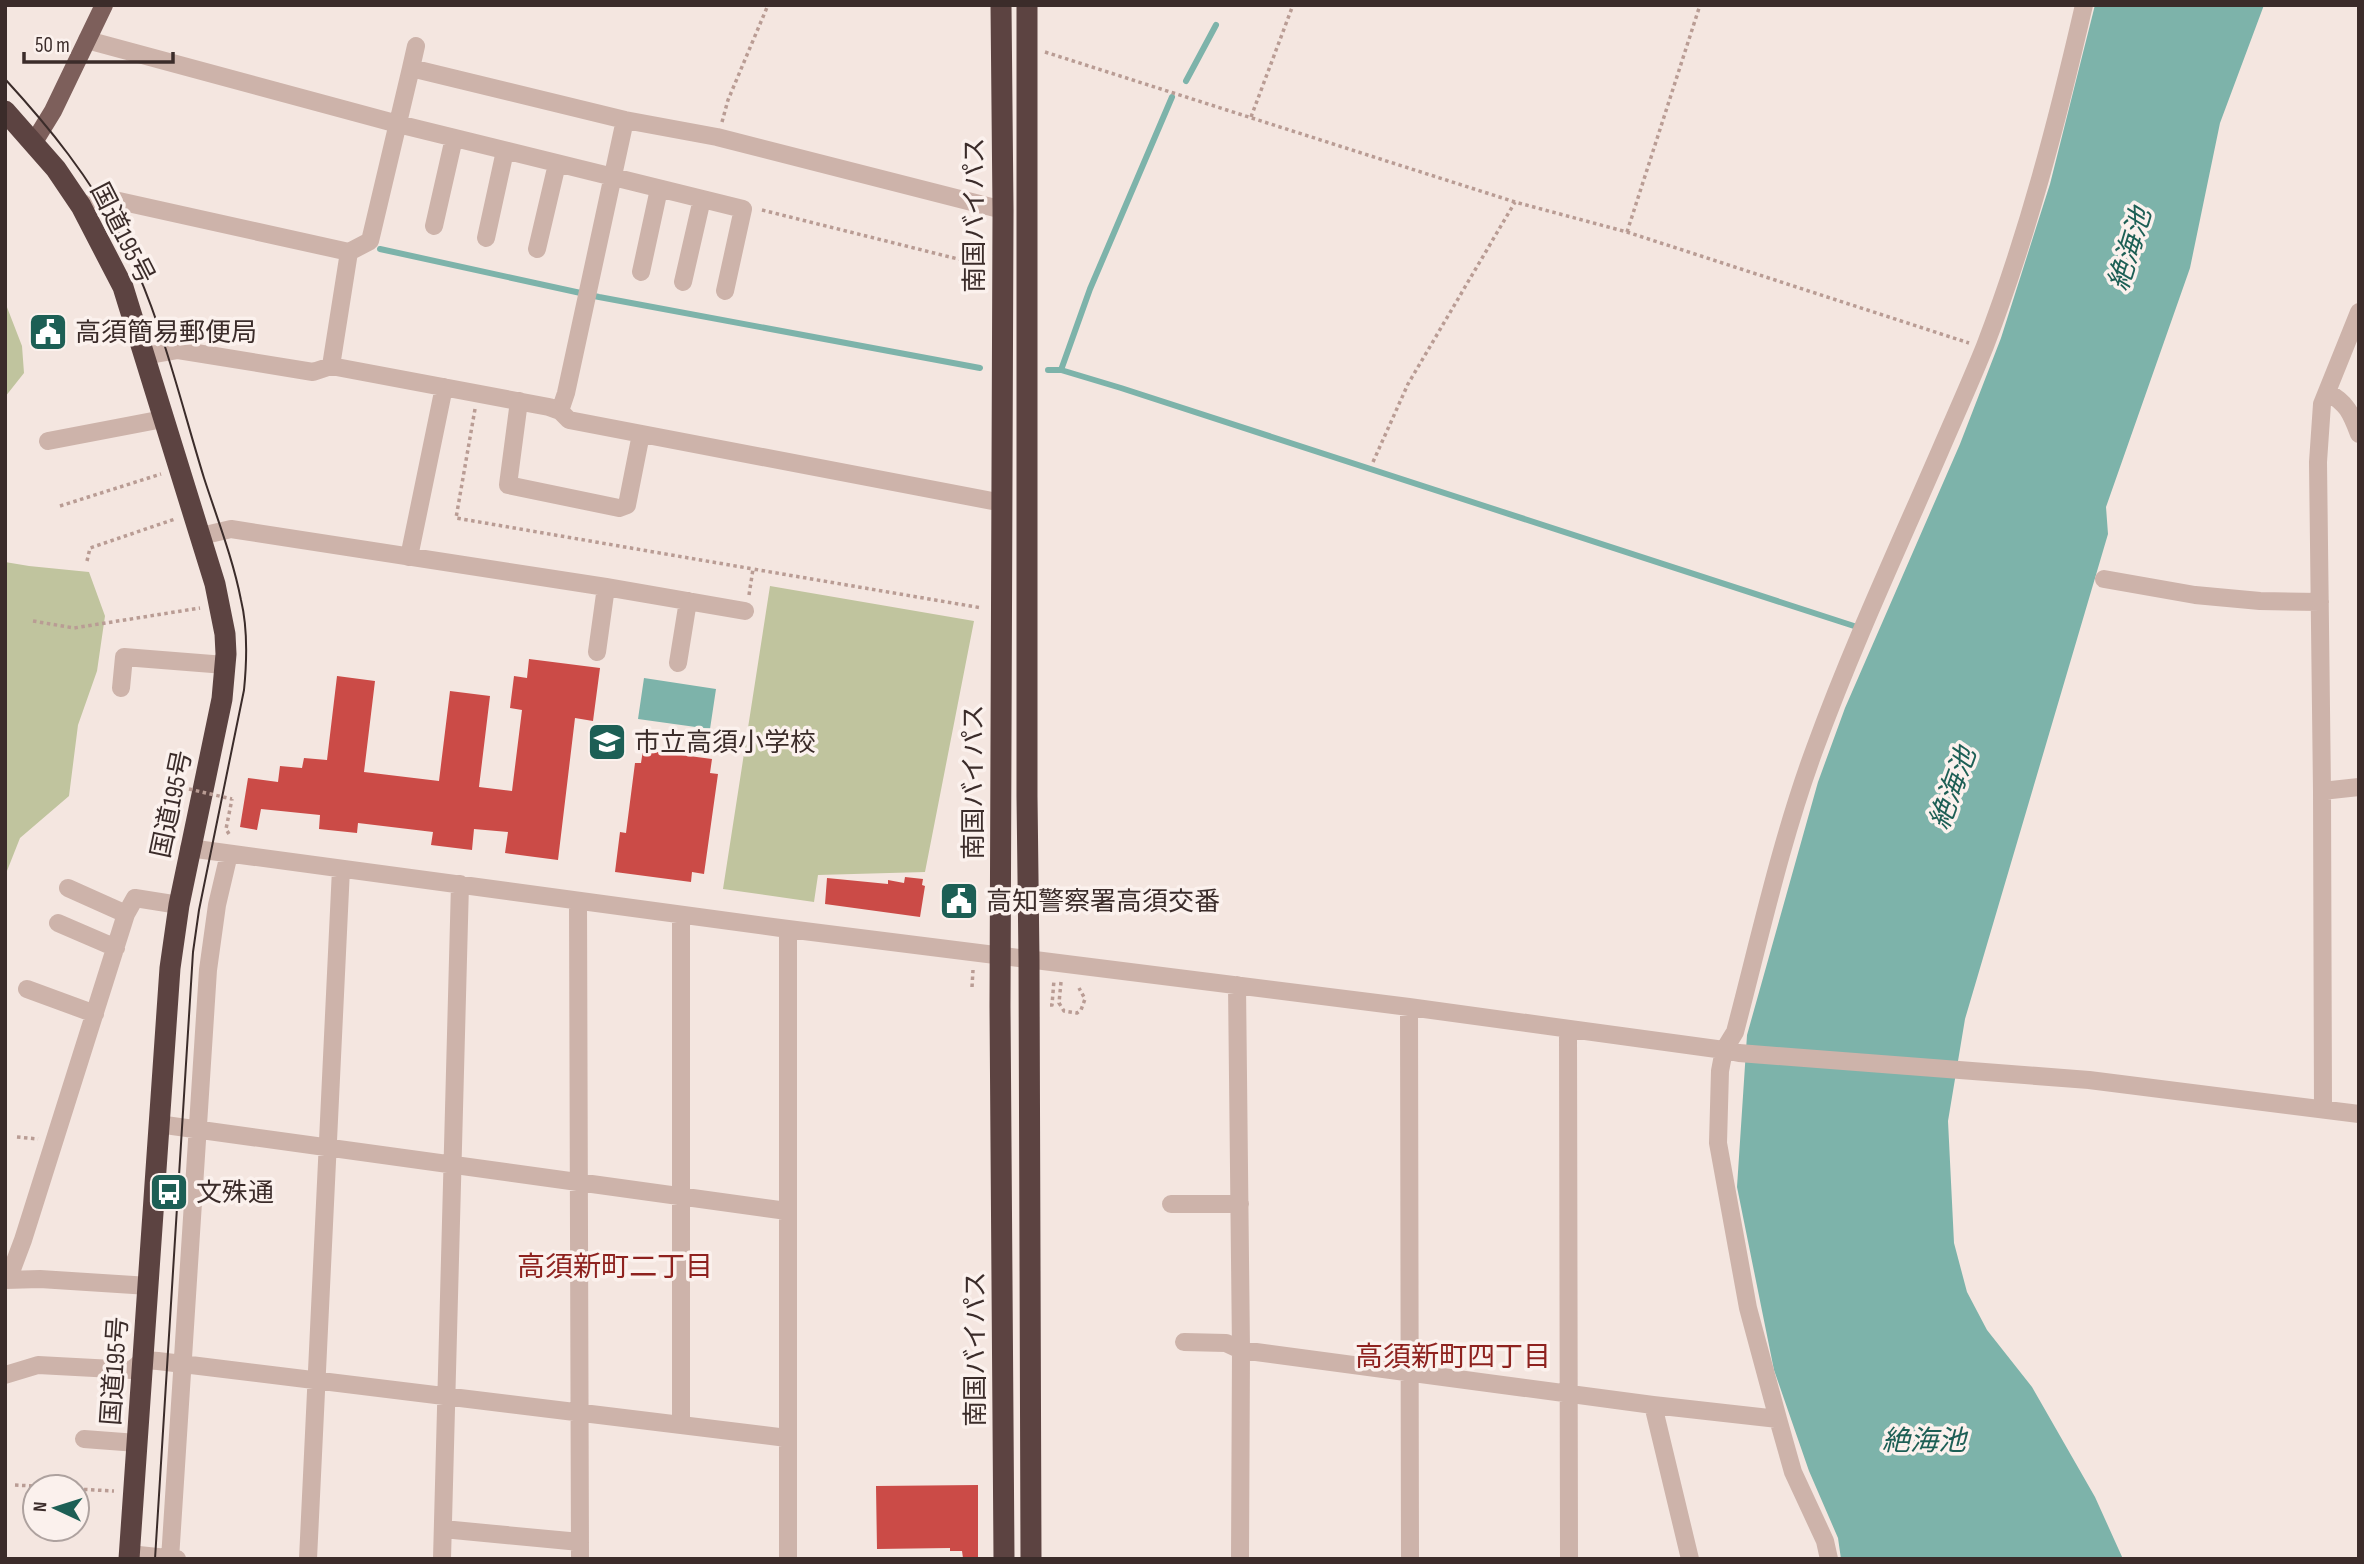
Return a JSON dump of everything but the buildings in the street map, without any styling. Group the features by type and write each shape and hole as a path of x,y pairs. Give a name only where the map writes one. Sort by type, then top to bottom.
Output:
{"highway":[{"name":"南国バイパス","path":"1001,5 1003,503 1000,955 1004,1559"},
{"name":"南国バイパス","path":"1027,5 1031,1559"},
{"name":"国道195号","path":"5,111 34,142 81,206 122,287 201,536 225,634 222,699 189,848 170,968 129,1557"}],"main road":[{"path":"34,142 53,111 104,5"}],"street":[{"path":"1829,1559 1825,1541 1793,1472 1748,1308 1718,1143 1720,1071 1732,1052 1796,802 1814,751 1858,638 1984,348 2031,215 2084,5"},
{"path":"87,40 398,124 743,209 725,291"},
{"path":"81,206 110,199 349,252 370,241 416,46"},
{"path":"411,68 625,120 717,137 1003,210"},
{"path":"560,411 625,120"},
{"path":"434,226 454,138"},
{"path":"486,237 505,151"},
{"path":"537,249 557,164"},
{"path":"641,272 659,189"},
{"path":"683,282 702,199"},
{"path":"331,366 349,252"},
{"path":"2323,1109 2318,462 2322,404 2359,312"},
{"path":"144,356 177,350 313,372 331,366 519,401 560,411 569,420 1003,503"},
{"path":"409,557 443,387"},
{"path":"2327,391 2342,400 2359,434"},
{"path":"519,401 508,485 620,508 627,505 641,434"},
{"path":"48,441 163,419"},
{"path":"201,536 231,529 745,611"},
{"path":"2104,579 2221,597 2320,602"},
{"path":"597,652 606,587"},
{"path":"678,663 688,601"},
{"path":"121,688 124,657 225,665"},
{"path":"2322,791 2359,787"},
{"path":"189,848 987,955 1409,1007 1732,1052 2089,1080 2359,1114"},
{"path":"129,1557 173,1558 208,970 217,905 229,854"},
{"path":"308,1559 341,869"},
{"path":"442,1559 460,884"},
{"path":"68,888 126,915"},
{"path":"149,1286 40,1279 6,1280 23,1240 126,915 135,898 178,905"},
{"path":"443,1529 580,1550 578,901"},
{"path":"681,915 681,1425"},
{"path":"58,923 116,948"},
{"path":"788,929 788,1559"},
{"path":"1237,985 1240,1559"},
{"path":"27,989 95,1014"},
{"path":"1409,1007 1410,1559"},
{"path":"1568,1030 1569,1559"},
{"path":"158,1124 788,1211"},
{"path":"1171,1204 1240,1204"},
{"path":"1184,1342 1226,1343 1241,1350 1778,1419"},
{"path":"5,1375 38,1365 132,1370 143,1360 183,1363 787,1438"},
{"path":"1653,1405 1690,1559"},
{"path":"84,1439 137,1443"}],"path":[{"path":"717,137 728,100 768,5"},
{"path":"1251,117 1293,5"},
{"path":"1627,232 1700,5"},
{"path":"1028,52 1042,51 1515,202 1627,232 1984,348"},
{"path":"1373,462 1408,384 1515,202"},
{"path":"743,209 750,207 987,266"},
{"path":"60,506 179,468"},
{"path":"87,561 90,548 193,513"},
{"path":"745,611 753,569 987,610"},
{"path":"33,621 75,628 219,604"},
{"path":"188,789 232,799 226,829 229,834"},
{"path":"972,987 973,968"},
{"path":"1053,991 1054,981"},
{"path":"1061,982 1060,1007 1064,1011 1077,1013 1082,1010 1085,999 1079,988"},
{"path":"15,1485 21,1485"},
{"path":"91,1490 133,1493"}],"green space":[{"path":"5,302 22,346 24,373 5,397"},
{"path":"5,562 89,572 105,616 97,671 78,725 69,796 20,838 5,876"},
{"path":"770,586 974,621 925,872 818,875 814,902 723,889"}],"water":[{"name":"絶海池","path":"2095,5 2264,5 2220,123 2190,268 2106,507 2108,534 1965,1019 1948,1121 1954,1243 1967,1292 1987,1330 2032,1387 2095,1497 2123,1559 1841,1559 1838,1538 1809,1471 1774,1370 1737,1187 1747,1035 1818,782 1845,708 1960,444 2001,338 2050,184"},
{"path":"644,678 716,689 710,729 638,719"}],"waterway":[{"path":"1186,81 1216,25"},
{"path":"1061,370 1090,289 1172,97"},
{"path":"380,249 599,297 980,368"},
{"path":"1048,370 1061,370 1121,388 1854,626"}],"tram line":[{"path":"5,79 83,174 109,215 135,266 158,325 229,554 245,622 244,690 199,910 193,952 155,1559"}],"place":[{"name":"高須簡易郵便局","path":"48,332"},
{"name":"市立高須小学校","path":"607,742"},
{"name":"高知警察署高須交番","path":"959,901"},
{"name":"文殊通","path":"169,1192"}],"district":[{"name":"高須新町二丁目","path":"615,1266"},
{"name":"高須新町四丁目","path":"1453,1356"}]}
